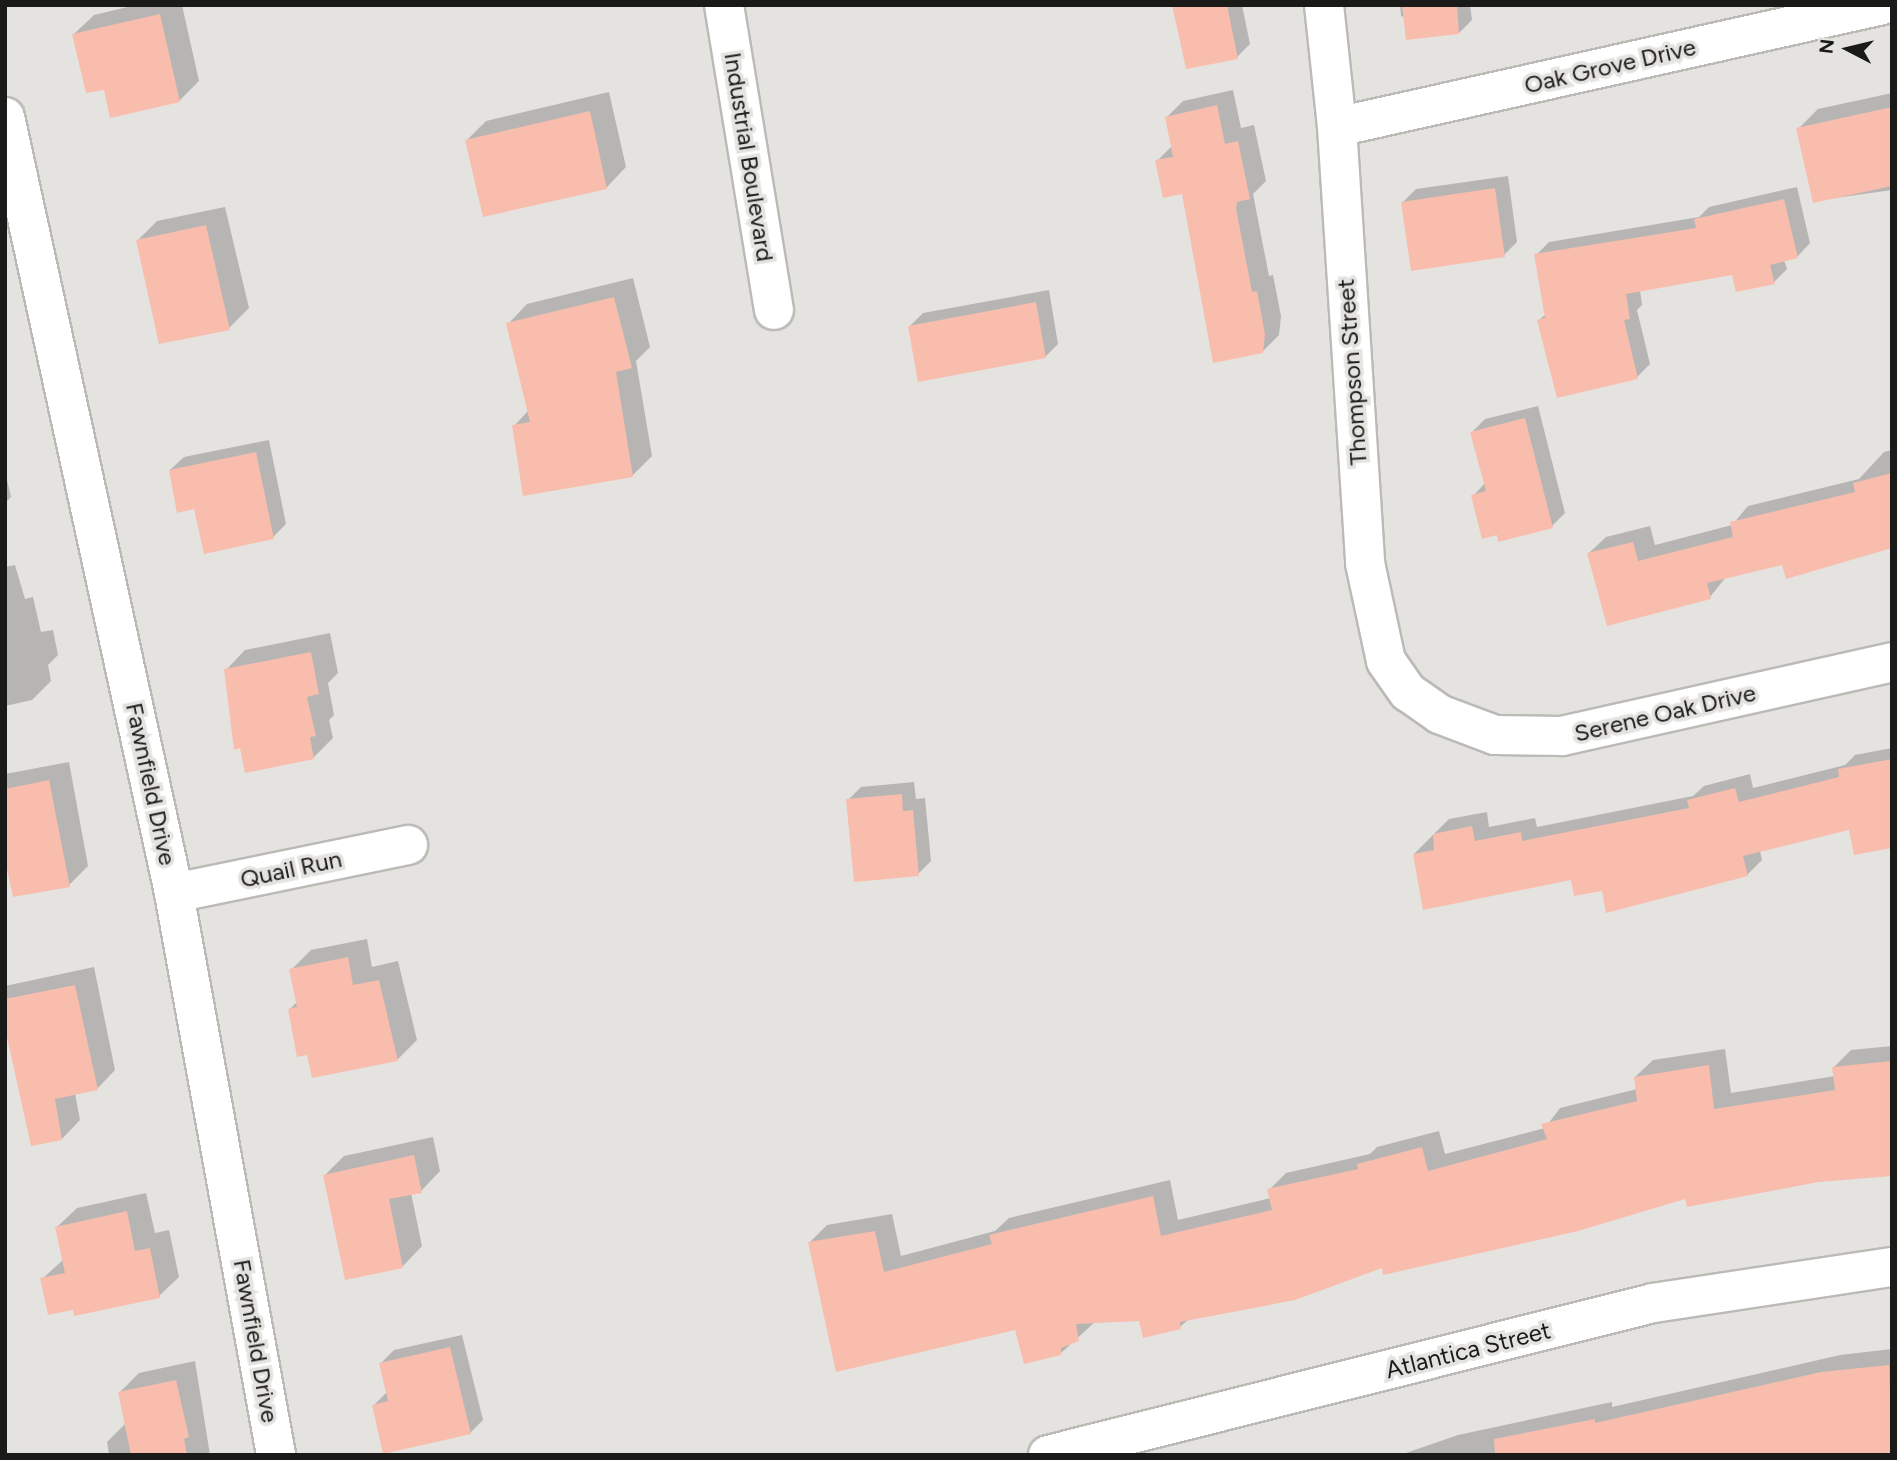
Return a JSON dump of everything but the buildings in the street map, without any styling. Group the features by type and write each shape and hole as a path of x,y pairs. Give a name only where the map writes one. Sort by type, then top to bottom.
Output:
{"street":[{"name":"Industrial Boulevard","path":"724,5 774,310"},
{"name":"Thompson Street","path":"1324,5 1337,127 1365,563 1387,661 1408,692 1438,714"},
{"name":"Oak Grove Drive","path":"1337,127 1883,5"},
{"name":"Fawnfield Drive","path":"5,117 174,893 276,1455"},
{"name":"Serene Oak Drive","path":"1438,714 1494,735 1562,736 1892,662"},
{"name":"Quail Run","path":"174,893 408,845"},
{"name":"Atlantica Street","path":"1048,1455 1653,1303 1892,1267"}]}
